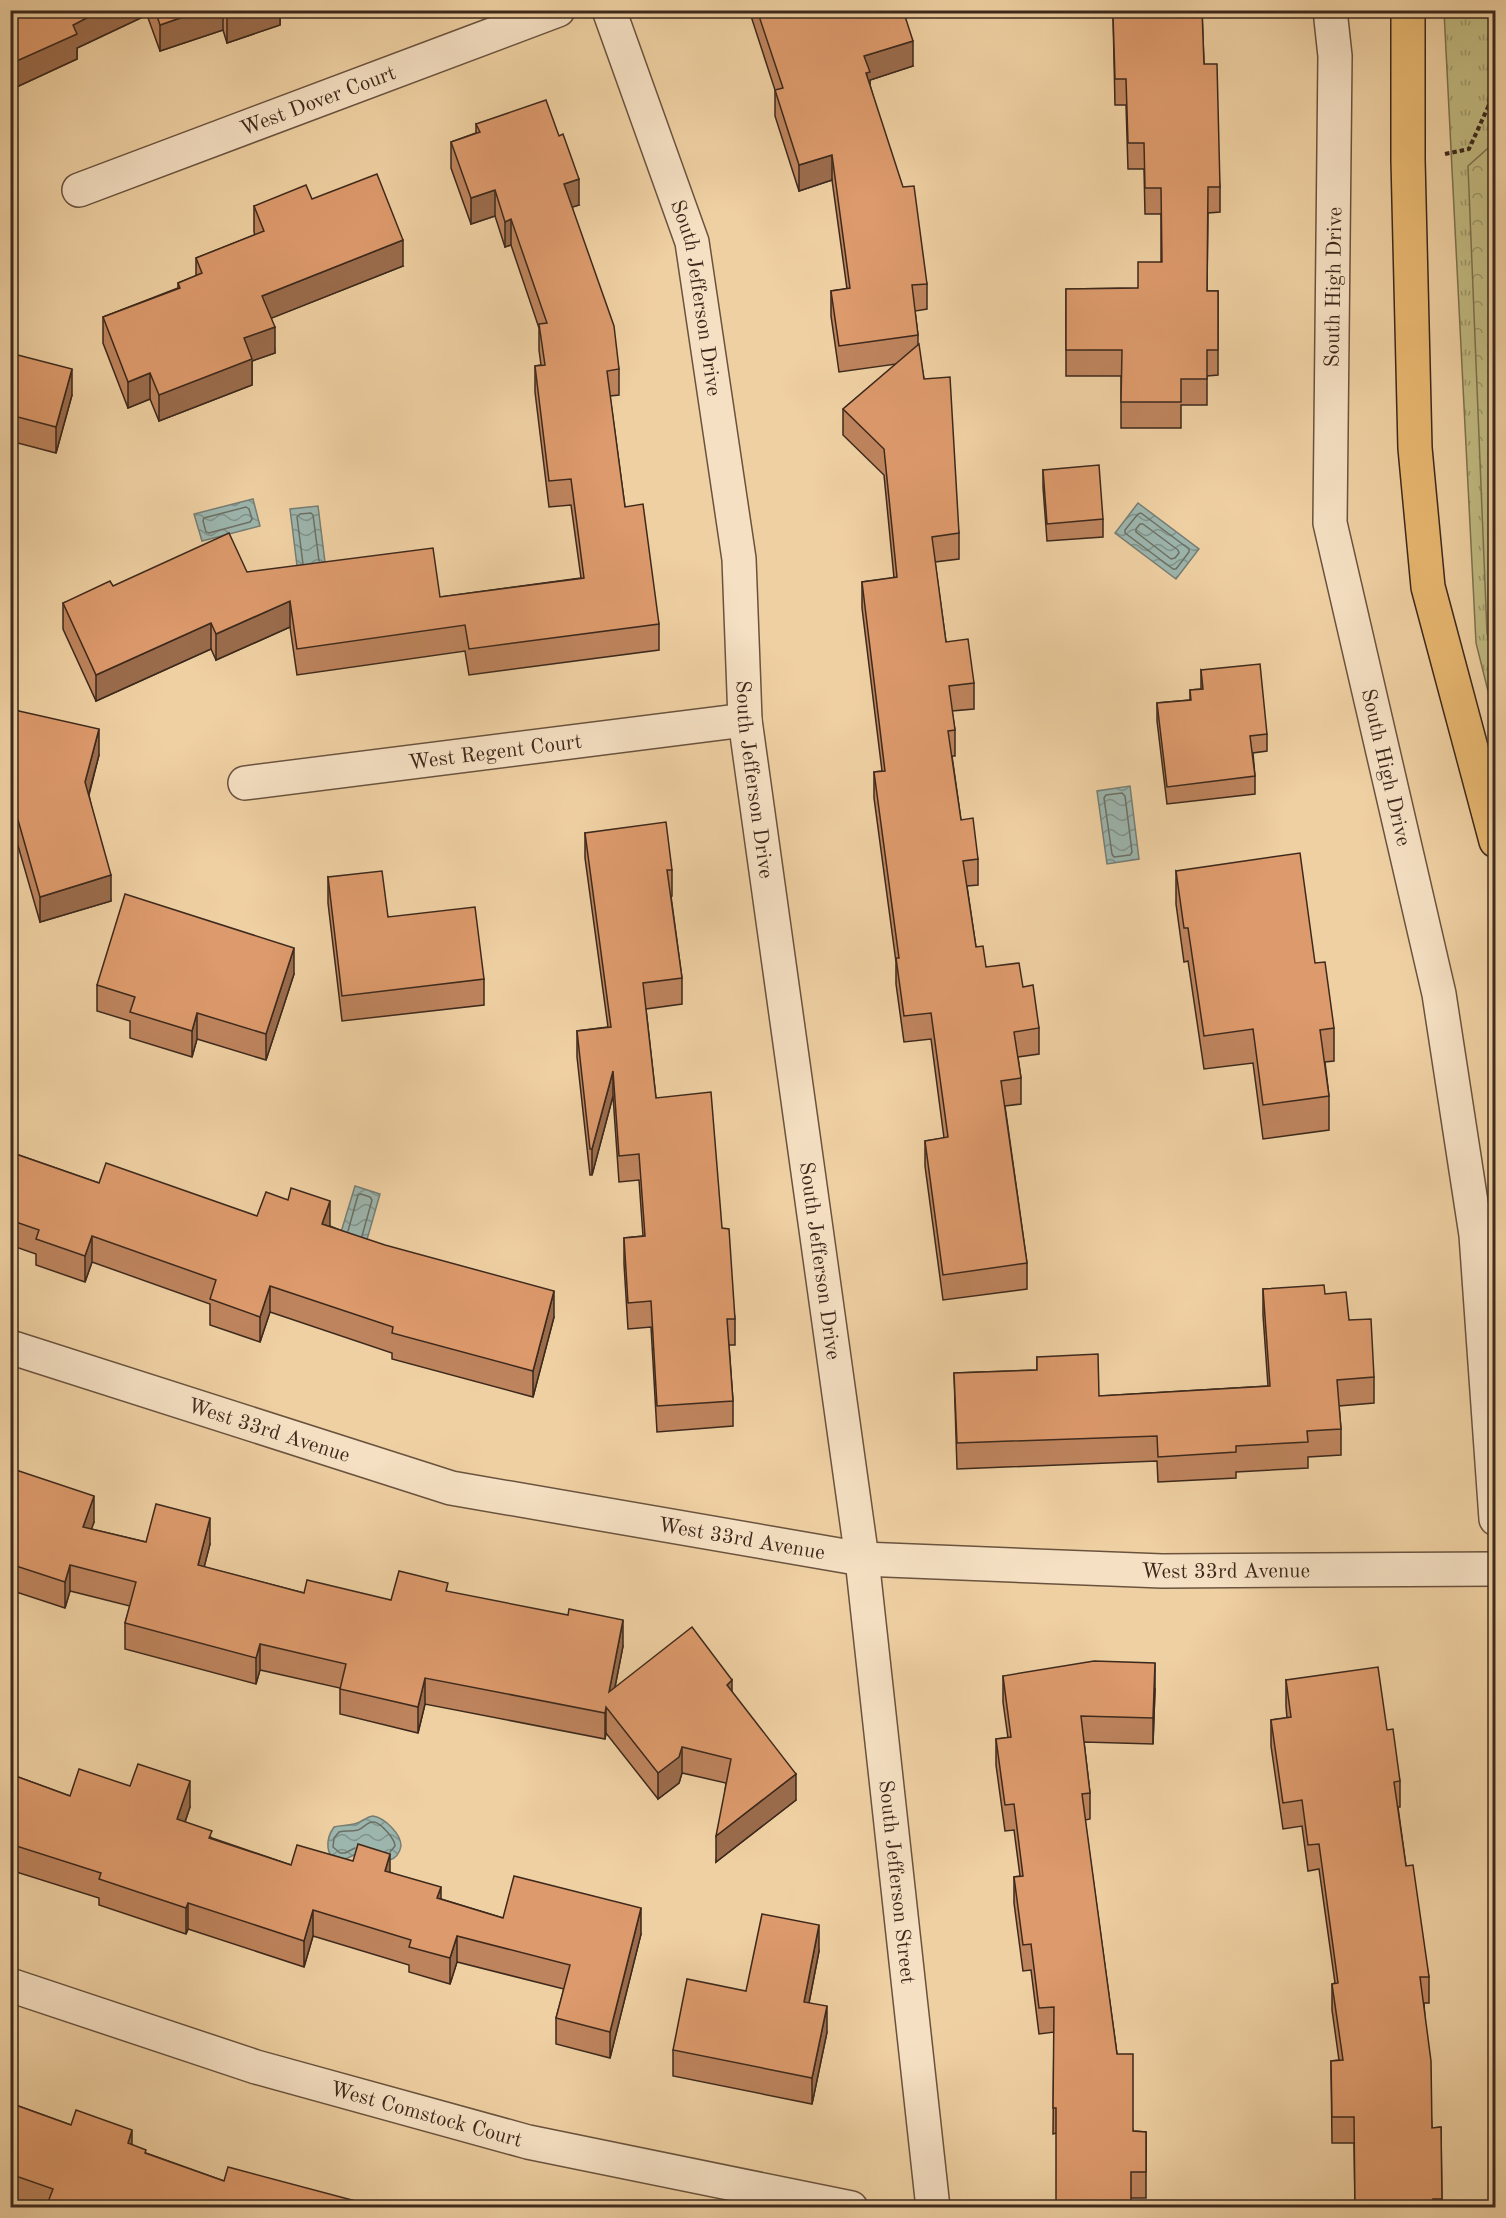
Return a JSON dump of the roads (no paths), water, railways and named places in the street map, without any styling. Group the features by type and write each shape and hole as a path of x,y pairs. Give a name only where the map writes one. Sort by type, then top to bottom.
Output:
{"main road":[{"path":"1408,10 1408,160 1415,448 1428,587 1496,841"}],"street":[{"name":"West Dover Court","path":"79,190 558,10"},
{"name":"South Jefferson Drive","path":"609,10 692,242 739,559 745,720 862,1558"},
{"name":"South High Drive","path":"1330,10 1335,56 1330,523 1439,994 1476,1235 1496,1519"},
{"name":"West Regent Court","path":"246,783 745,720"},
{"name":"West 33rd Avenue","path":"10,1347 451,1488 862,1558 1162,1571 1496,1569"},
{"name":"South Jefferson Street","path":"862,1558 933,2208"},
{"name":"West Comstock Court","path":"10,1985 256,2067 528,2142 851,2208"}],"water":[{"path":"253,499 260,526 202,541 194,514"},
{"path":"1138,503 1199,549 1176,579 1115,533"},
{"path":"318,506 327,578 299,582 290,509"},
{"path":"1130,786 1139,859 1107,864 1097,791"},
{"path":"355,1186 380,1194 364,1250 338,1242"},
{"path":"373,1816 387,1823 398,1837 401,1846 396,1857 386,1860 361,1853 343,1859 332,1856 328,1842 334,1827 356,1823"}]}
